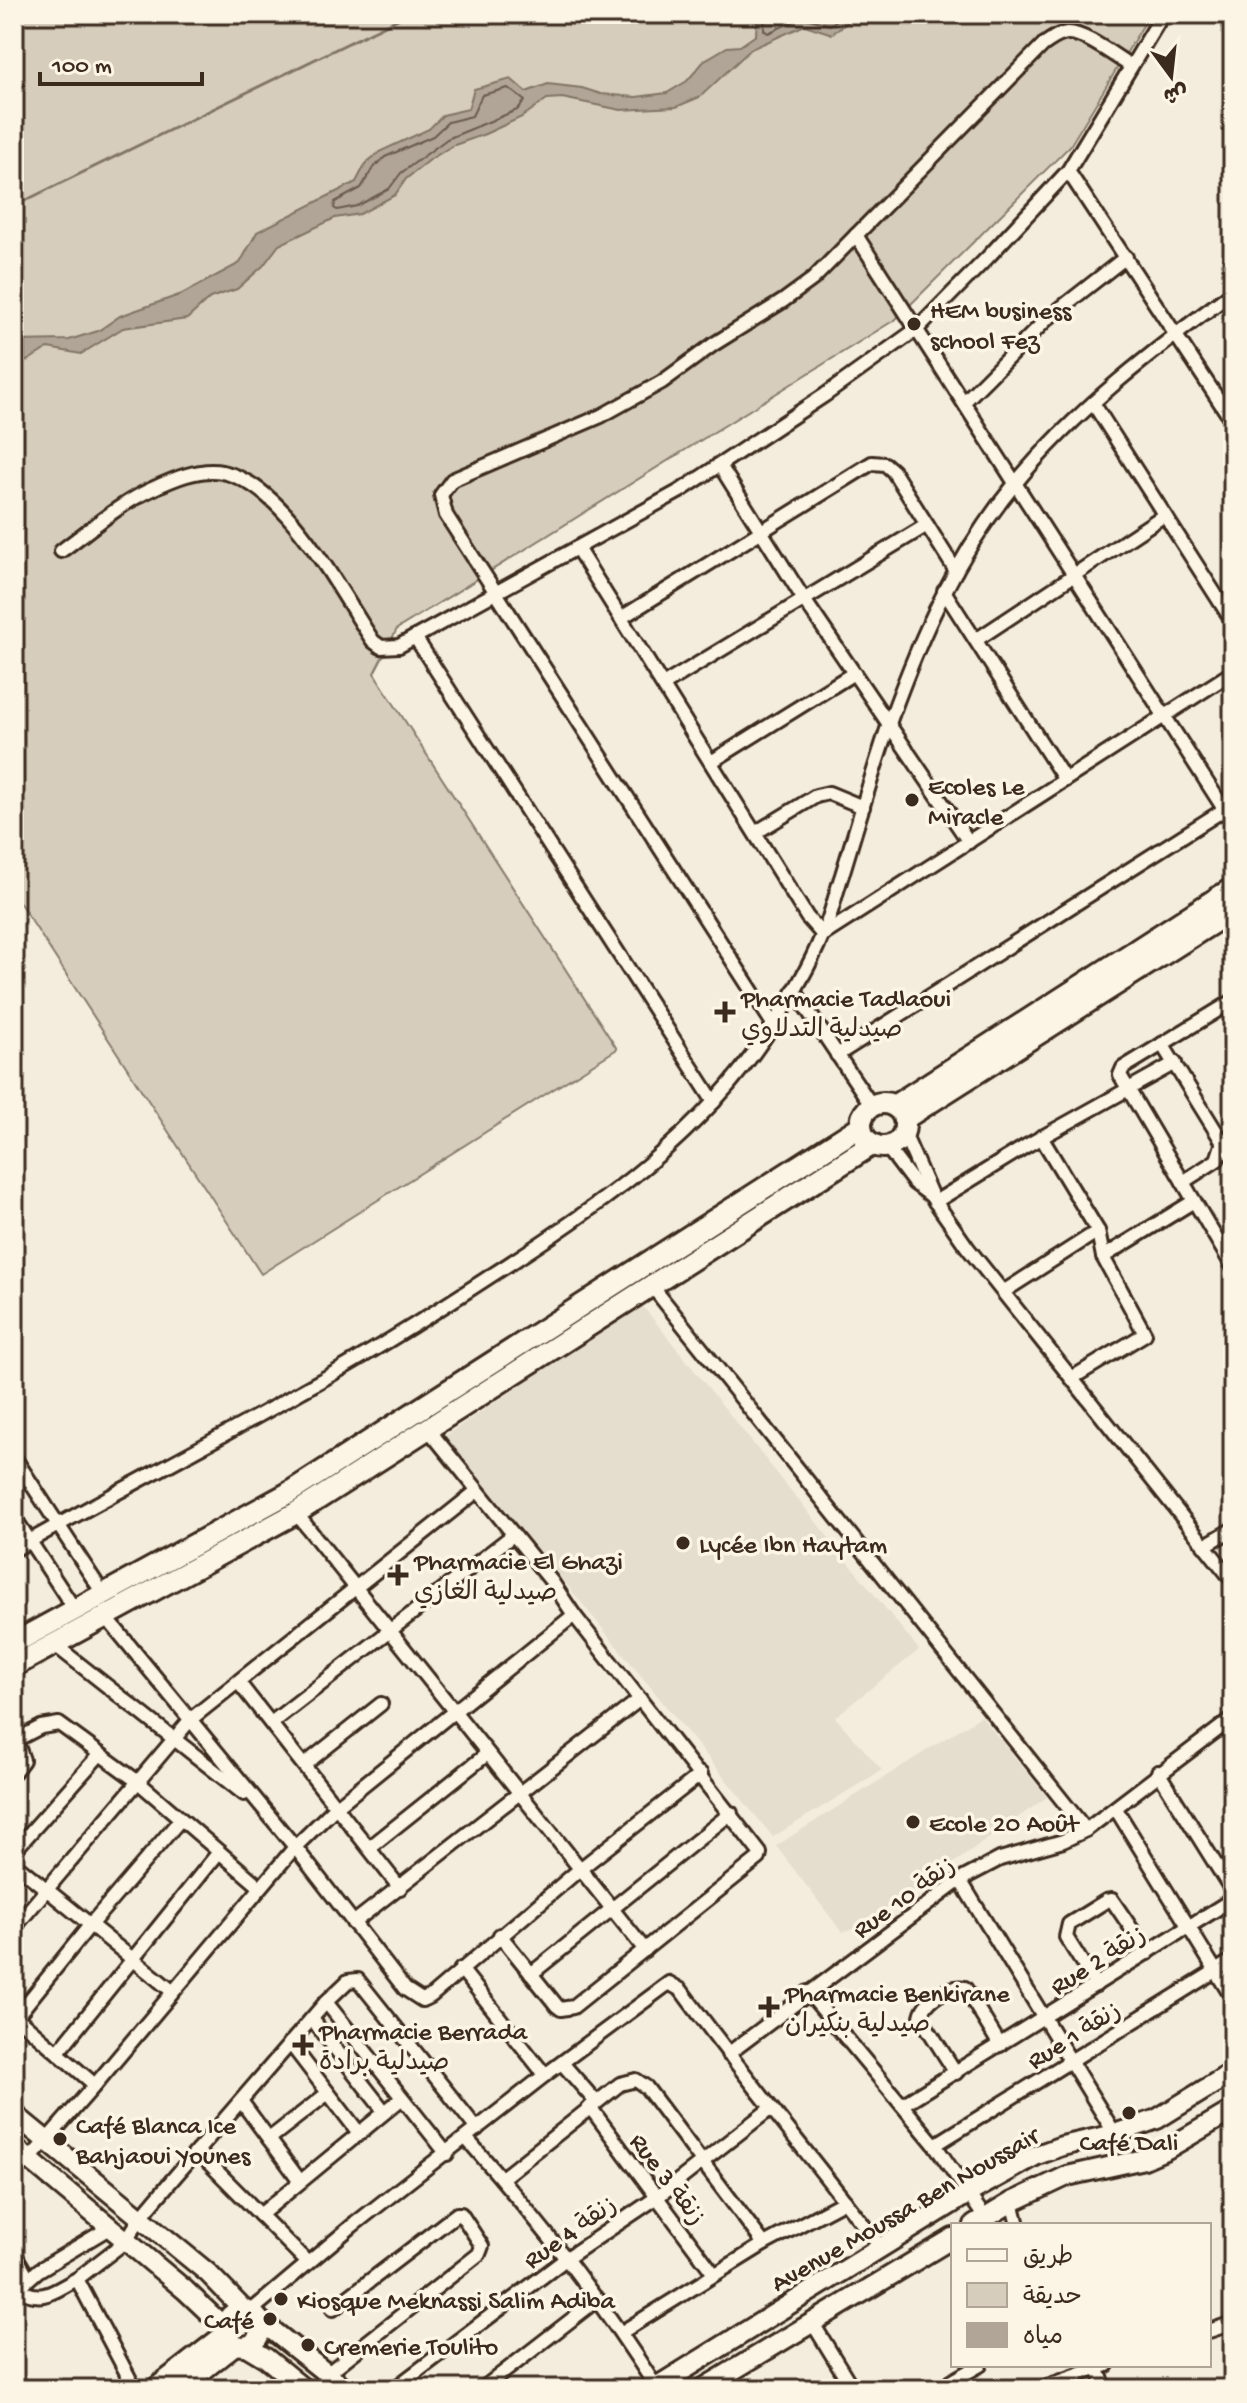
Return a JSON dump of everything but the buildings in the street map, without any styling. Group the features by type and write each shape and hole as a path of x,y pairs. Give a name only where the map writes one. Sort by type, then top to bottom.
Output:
{"main road":[{"path":"14,1666 296,1513 651,1285 880,1145 897,1141 900,1119 1233,888"},
{"path":"900,1119 1233,910"},
{"path":"880,1145 867,1140 861,1126 862,1118 879,1103 900,1119"},
{"path":"14,1643 261,1509 352,1454 861,1126"}],"street":[{"path":"61,551 148,490 175,479 220,471 246,480 269,495 293,520 373,641 381,647 391,648 415,637 680,491 825,395 917,329 1068,171 1163,14"},
{"path":"773,1024 442,508 441,495 452,480 601,416 662,382 714,344 803,287 1043,45 1056,36 1068,33 1080,35 1131,66"},
{"path":"1068,171 1233,422"},
{"path":"837,1055 1229,806 1162,716 856,235"},
{"path":"964,402 1047,319 1126,257"},
{"path":"14,1550 303,1391 497,1273 597,1205 672,1144 714,1102 773,1024 823,935 889,723 913,658 956,571 1015,484 1093,403 1176,334 1233,292"},
{"path":"1093,403 1233,622"},
{"path":"621,618 872,463 885,464 893,471 956,571"},
{"path":"719,464 803,598 969,842"},
{"path":"976,640 1163,516"},
{"path":"663,685 927,525"},
{"path":"577,548 807,917 823,935"},
{"path":"944,591 1065,780"},
{"path":"415,637 714,1102"},
{"path":"823,935 1233,672"},
{"path":"711,762 854,673"},
{"path":"755,833 816,796 829,793 863,807"},
{"path":"794,990 872,1106"},
{"path":"1233,1001 1123,1068 1120,1075 1233,1266"},
{"path":"1162,1044 1228,1148 1211,1164 1183,1182"},
{"path":"934,1200 1175,1063"},
{"path":"900,1119 934,1200"},
{"path":"1041,1137 1098,1231 1103,1257 1145,1334 1072,1378"},
{"path":"880,1145 934,1200 1003,1292 1233,1581"},
{"path":"1103,1257 1194,1201"},
{"path":"1003,1292 1098,1231"},
{"path":"651,1285 1086,1830"},
{"path":"428,1429 552,1582 574,1615 759,1849 759,1858 567,2009 557,2006 500,1935"},
{"path":"14,1457 104,1595"},
{"path":"14,1928 191,1719 477,1491"},
{"path":"296,1513 645,1950"},
{"path":"14,1517 75,1610"},
{"path":"1204,1546 1233,1529"},
{"path":"271,1723 513,1535"},
{"path":"29,2160 295,1847 337,1806 574,1615"},
{"path":"106,1617 295,1847 405,1989 422,2000 431,1996 580,1869 701,1774"},
{"path":"55,1645 259,1806"},
{"path":"239,1683 400,1888"},
{"path":"353,1923 640,1699"},
{"path":"304,1765 381,1704"},
{"name":"Rue 10 زنقة","path":"728,2054 960,1880 1000,1859 1063,1841 1086,1830 1116,1809 1158,1772 1232,1722"},
{"path":"14,1772 23,1760 15,1740 41,1727 59,1724 137,1781 260,1887"},
{"path":"14,1851 100,1754"},
{"path":"369,1848 487,1754"},
{"path":"1158,1772 1233,1892"},
{"path":"1116,1809 1233,1999"},
{"path":"531,1974 731,1813"},
{"path":"95,2085 15,2016 180,1820"},
{"path":"58,2052 219,1852"},
{"path":"14,1863 172,1991"},
{"path":"960,1880 1115,2134"},
{"name":"Rue 2 زنقة","path":"902,2105 1233,1899"},
{"path":"1096,1985 1066,1937 1069,1924 1106,1901 1112,1900 1148,1953"},
{"name":"Rue 1 زنقة","path":"935,2145 1233,1960"},
{"path":"461,1969 545,2075"},
{"path":"109,2228 28,2277 16,2291 41,2297 77,2279 126,2241 140,2218 326,2002 348,1981 358,1980 502,2178 598,2299 622,2332 655,2388"},
{"path":"233,2338 229,2317 250,2313 307,2262 545,2075 669,1983 681,1990 770,2109 881,2248"},
{"path":"956,2073 921,2018 924,2006 953,1987 965,1988 1000,2045"},
{"path":"808,1992 935,2145 969,2193 980,2222"},
{"path":"326,2002 447,2154"},
{"path":"312,2019 384,2111"},
{"path":"290,2043 359,2133"},
{"name":"Rue 3 زنقة","path":"562,2063 656,2198 714,2274"},
{"name":"Avenue Moussa Ben Noussair","path":"655,2388 969,2193 1037,2155 1157,2119 1233,2072"},
{"path":"502,2178 620,2084 636,2080 646,2087 704,2161 764,2244"},
{"path":"269,2139 328,2093"},
{"path":"260,2215 401,2099"},
{"path":"241,2101 300,2181"},
{"name":"Rue 4 زنقة","path":"394,2389 567,2258 656,2198 770,2109"},
{"name":"Avenue Moussa Ben Noussair","path":"980,2222 1012,2202 1067,2176 1144,2159 1184,2140 1233,2110"},
{"path":"14,2114 208,2273 250,2313 346,2389"},
{"path":"14,2147 126,2241 233,2338 266,2358 304,2389"},
{"path":"197,2151 307,2262"},
{"path":"622,2332 764,2244 845,2201"},
{"path":"1012,2202 1017,2223"},
{"path":"328,2373 479,2254 482,2246 461,2214 457,2214 333,2309"},
{"name":"Avenue Moussa Ben Noussair","path":"710,2387 951,2239"},
{"path":"14,2253 28,2277"},
{"path":"77,2279 135,2389"},
{"path":"482,2389 598,2299"},
{"path":"233,2338 251,2344 259,2335 261,2329 250,2313"},
{"path":"812,2322 853,2389"},
{"path":"1211,2330 1233,2323"},
{"path":"154,2389 233,2338"},
{"path":"180,2389 233,2338"},
{"path":"945,2388 976,2367"},
{"path":"1039,2389 1096,2367"},
{"path":"1099,2367 1106,2389"},
{"path":"1222,2389 1233,2385"}],"shaded area":[{"name":"Lycée Ibn Haytam","path":"641,1304 919,1650 835,1717 882,1770 773,1837 445,1436"},
{"name":"Ecole 20 Août","path":"981,1716 1047,1797 863,1927 842,1932 776,1846"}],"green space":[{"path":"14,14 1150,14 1070,146 896,319 397,629 374,673 617,1049 261,1274 14,894"}],"water":[{"path":"757,14 859,14 832,34 805,25 751,49 700,97 676,107 621,110 562,98 547,99 522,117 452,146 431,159 406,179 395,195 360,214 335,218 279,245 263,266 237,289 210,298 187,319 123,328 81,354 48,348 27,361 14,358 14,341 69,340 98,331 120,316 182,294 240,263 257,232 356,182 366,163 381,151 429,129 443,115 468,109 474,89 511,79 526,92 548,84 636,97 667,93 687,81 705,60 727,47 740,46 756,35"}],"waterway":[{"path":"14,206 408,14"}],"place":[{"name":"HEM business school Fez","path":"914,324"},
{"name":"Ecoles Le Miracle","path":"912,800"},
{"name":"Pharmacie Tadlaoui صيدلية التدلاوي","path":"725,1012"},
{"name":"Lycée Ibn Haytam","path":"683,1543"},
{"name":"Pharmacie El Ghazi صيدلية الغازي","path":"398,1575"},
{"name":"Ecole 20 Août","path":"913,1822"},
{"name":"Pharmacie Benkirane صيدلية بنكيران","path":"769,2007"},
{"name":"Pharmacie Berrada صيدلية برادة","path":"303,2045"},
{"name":"Café Dali","path":"1129,2113"},
{"name":"Café Blanca Ice Bahjaoui Younes","path":"60,2139"},
{"name":"Kiosque Meknassi Salim Adiba","path":"281,2299"},
{"name":"Café","path":"270,2319"},
{"name":"Cremerie Toulito","path":"308,2345"}]}
